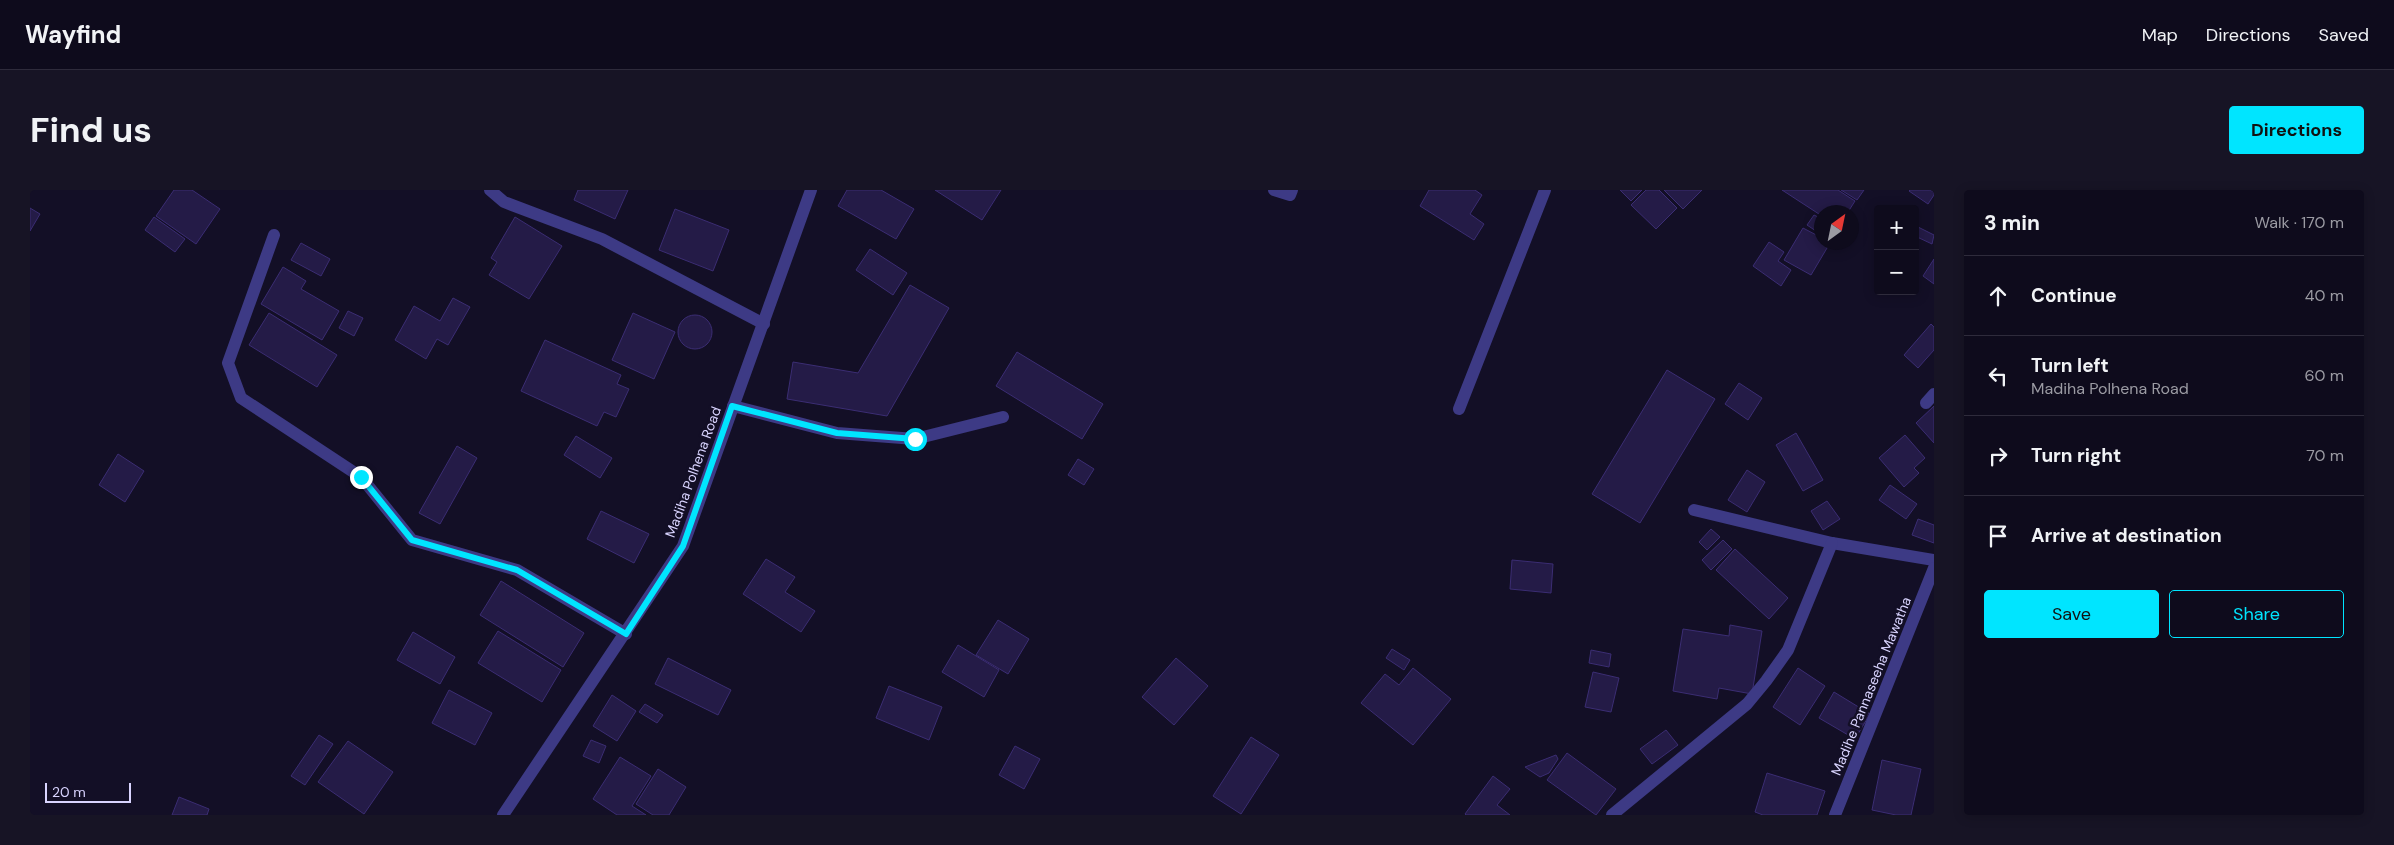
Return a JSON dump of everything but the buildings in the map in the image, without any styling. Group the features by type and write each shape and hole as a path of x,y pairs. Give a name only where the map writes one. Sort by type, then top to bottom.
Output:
{"street":[{"path":"490,190 504,202 602,239 764,324"},
{"name":"Madiha Polhena Road","path":"503,815 626,634 683,546 732,406 764,324 810,190"},
{"path":"1274,190 1290,195 1292,190"},
{"path":"1459,409 1545,190"},
{"path":"274,235 228,363 241,398 361,477 412,540 517,570 626,634"},
{"path":"732,406 837,433 915,439 1004,417"},
{"path":"1694,510 1832,543 1934,560"},
{"path":"1612,815 1747,704 1766,681 1788,650 1832,543"},
{"name":"Madihe Pannaseeha Mawatha","path":"1835,815 1934,568"}],"route":[{"path":"361,477 412,540 517,570 626,634 683,546 732,406 837,433 915,439"}]}
